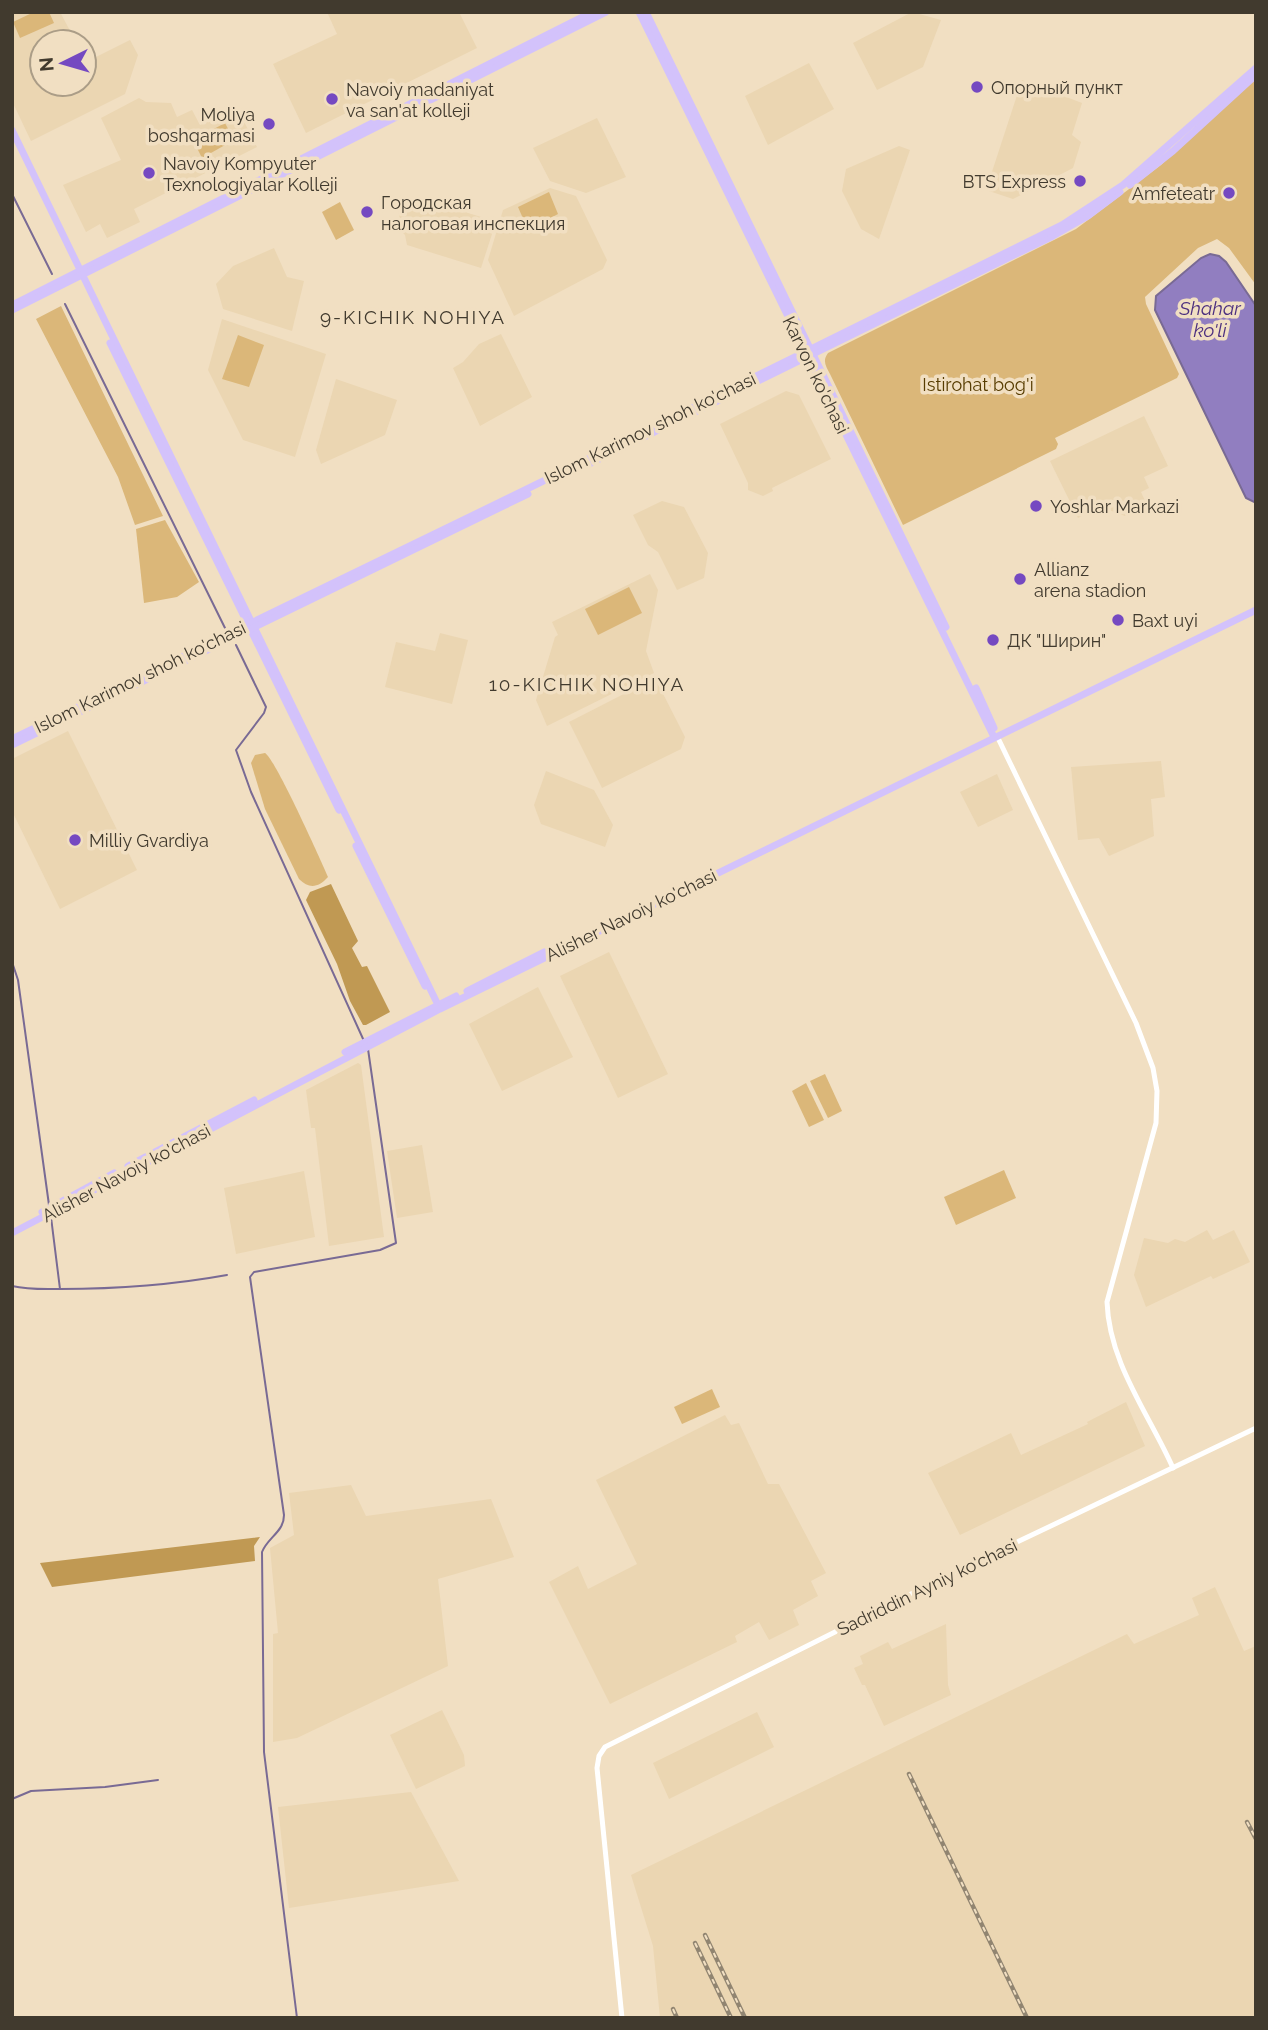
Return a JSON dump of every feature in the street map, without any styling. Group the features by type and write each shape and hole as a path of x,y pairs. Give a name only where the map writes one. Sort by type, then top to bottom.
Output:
{"main road":[{"path":"12,305 79,275 96,262 592,12"},
{"path":"12,310 606,12"},
{"name":"Karvon ko'chasi","path":"639,12 995,735"},
{"path":"646,12 809,353"},
{"name":"Islom Karimov shoh ko'chasi","path":"12,745 809,353 1062,225 1123,185 1256,68"},
{"name":"Islom Karimov shoh ko'chasi","path":"809,353 964,281 1088,216 1173,151 1256,75"},
{"path":"12,130 79,275"},
{"path":"12,141 438,1006"},
{"name":"Alisher Navoiy ko'chasi","path":"372,1041 424,1011 1256,608"},
{"name":"Islom Karimov shoh ko'chasi","path":"12,739 251,626"},
{"name":"Alisher Navoiy ko'chasi","path":"12,1231 454,997 608,923"},
{"path":"432,994 440,998 454,997"},
{"path":"424,1011 432,994"}],"street":[{"path":"995,735 1136,1023 1153,1068 1157,1091 1156,1122 1107,1302 1108,1326 1126,1376 1172,1468"},
{"name":"Sadriddin Ayniy ko'chasi","path":"622,2018 597,1768 601,1751 619,1738 954,1572 1256,1428"}],"shaded area":[{"path":"12,12 60,12 69,28 28,28 28,98 98,98 98,56 130,40 138,55 125,94 31,141 12,101"},
{"name":"Navoiy madaniyat va san'at kolleji","path":"327,12 459,12 477,48 306,133 273,64 337,34"},
{"path":"912,12 941,20 923,67 877,90 853,43"},
{"path":"809,63 834,109 768,145 745,96"},
{"path":"1022,80 1082,103 1072,135 1081,142 1073,168 1013,199 986,190"},
{"name":"Navoiy Kompyuter Texnologiyalar Kolleji","path":"139,98 146,102 171,103 177,117 192,110 200,125 236,106 257,147 134,209 140,222 107,238 100,224 86,232 63,185 121,160 101,118"},
{"path":"597,118 626,177 586,193 550,181 533,148"},
{"path":"899,146 910,150 879,239 861,229 842,191 846,169"},
{"path":"550,188 576,196 607,260 603,269 514,316 488,260 503,210"},
{"path":"417,197 481,217 492,234 481,268 407,245 405,235 397,227 402,205"},
{"path":"274,248 287,277 304,281 292,331 223,309 216,284 233,266"},
{"path":"222,319 326,354 295,457 243,440 208,370"},
{"path":"501,334 532,397 480,426 453,368 463,362 479,344"},
{"path":"336,379 397,400 385,435 321,464 316,450"},
{"path":"786,391 799,395 831,459 772,488 773,491 763,496 748,490 748,483 720,424"},
{"path":"1144,416 1168,466 1144,477 1149,488 1141,492 1147,505 1125,516 1101,507 1078,518 1050,461"},
{"path":"662,501 684,507 708,553 704,578 677,590 658,552 648,545 633,515"},
{"path":"650,574 658,590 646,651 654,673 547,726 536,700 555,637 558,635 552,622"},
{"path":"440,633 468,640 452,704 385,687 396,642 435,651"},
{"path":"655,678 685,737 681,749 602,788 569,722"},
{"name":"Milliy Gvardiya","path":"68,731 137,870 60,909 12,811 12,759"},
{"path":"1161,761 1165,797 1151,799 1154,836 1109,856 1099,838 1078,840 1071,767"},
{"path":"546,771 594,790 613,825 605,847 541,824 534,805"},
{"path":"997,774 1013,810 978,827 960,792"},
{"path":"331,884 358,941 352,948 362,967 367,966 390,1012 366,1025 363,1025 350,1001 337,964 306,900 310,892"},
{"path":"609,952 668,1074 618,1098 560,976"},
{"path":"538,987 573,1057 502,1091 469,1024"},
{"path":"358,1063 361,1065 384,1237 329,1246 315,1128 311,1128 306,1090"},
{"path":"422,1145 433,1212 397,1218 387,1151"},
{"path":"304,1171 315,1237 236,1254 224,1188"},
{"path":"1207,1230 1213,1240 1234,1230 1250,1262 1213,1279 1211,1276 1146,1307 1134,1275 1144,1238 1168,1243 1175,1239 1185,1242"},
{"path":"1126,1402 1145,1446 960,1535 928,1473 1011,1433 1021,1455 1088,1424 1087,1422"},
{"path":"725,1415 731,1425 739,1423 768,1484 779,1484 826,1573 811,1581 818,1596 793,1610 799,1625 769,1640 759,1622 735,1636 737,1642 610,1704 549,1582 578,1566 588,1589 637,1564 596,1480"},
{"path":"351,1485 366,1516 491,1499 514,1557 438,1579 448,1666 297,1738 273,1742 273,1634 278,1633 270,1548 294,1535 289,1493"},
{"path":"260,1537 254,1546 255,1561 52,1587 40,1563"},
{"path":"1215,1587 1244,1651 1256,1646 1256,2018 660,2018 653,1946 631,1875 1127,1634 1134,1644 1199,1615 1192,1598"},
{"path":"946,1624 948,1685 951,1695 884,1726 854,1668 863,1664 860,1656 888,1642 892,1649"},
{"path":"442,1710 464,1755 465,1766 416,1789 390,1735"},
{"path":"757,1712 774,1747 669,1799 653,1763"},
{"path":"411,1792 459,1881 289,1908 278,1807"}],"green space":[{"path":"34,12 49,12 54,23 43,28 28,28 28,34 20,38 13,22"},
{"name":"Istirohat bog'i","path":"1256,77 1256,285 1229,248 1217,239 1198,248 1145,297 1179,374 1177,378 1055,438 1058,444 1056,449 903,525 826,366 828,353 1076,229 1161,165"},
{"path":"225,123 234,140 202,158 193,140"},
{"path":"549,192 558,214 528,230 518,207"},
{"path":"340,202 354,230 336,240 322,212"},
{"path":"61,306 163,516 135,525 118,477 36,319"},
{"path":"238,335 264,345 249,387 222,379"},
{"path":"165,520 199,582 177,597 144,603 136,529"},
{"path":"629,587 642,613 598,635 585,609"},
{"path":"265,753 288,791 328,877 317,885 310,886 299,879 265,809 251,763 255,755"},
{"path":"825,1074 842,1111 828,1118 810,1081"},
{"path":"806,1083 824,1120 809,1127 792,1091"},
{"path":"1004,1170 1016,1198 956,1225 944,1197"},
{"path":"712,1389 720,1407 682,1424 674,1407"}],"water":[{"name":"Shahar ko'li","path":"1210,254 1219,256 1226,262 1256,306 1256,503 1246,498 1155,310 1156,296 1201,258"}],"waterway":[{"path":"12,194 52,274"},
{"path":"65,304 225,628"},
{"path":"236,645 266,707 236,750 251,792 364,1041"},
{"path":"12,962 18,980 49,1205"},
{"path":"297,2018 264,1752 262,1552 279,1530 284,1515 250,1277 254,1272 380,1250 396,1243 368,1049"},
{"path":"51,1217 60,1289"},
{"path":"12,1286 42,1289 123,1287 227,1275"},
{"path":"12,1799 31,1791 105,1787 158,1780"}],"railway":[{"path":"909,1774 1027,2018"},
{"path":"1247,1822 1256,1839"},
{"path":"705,1935 745,2018"},
{"path":"695,1943 731,2018"},
{"path":"673,2009 677,2018"}],"place":[{"name":"Опорный пункт","path":"977,87"},
{"name":"Navoiy madaniyat va san'at kolleji","path":"332,99"},
{"name":"Moliya boshqarmasi","path":"269,124"},
{"name":"Navoiy Kompyuter Texnologiyalar Kolleji","path":"149,173"},
{"name":"BTS Express","path":"1080,181"},
{"name":"Amfeteatr","path":"1229,193"},
{"name":"Городская налоговая инспекция","path":"367,212"},
{"name":"Yoshlar Markazi","path":"1036,506"},
{"name":"Allianz arena stadion","path":"1020,579"},
{"name":"Baxt uyi","path":"1118,620"},
{"name":"ДК \"Ширин\"","path":"993,640"},
{"name":"Milliy Gvardiya","path":"75,840"}],"district":[{"name":"9-KICHIK NOHIYA","path":"413,317"},
{"name":"10-KICHIK NOHIYA","path":"587,684"}]}
